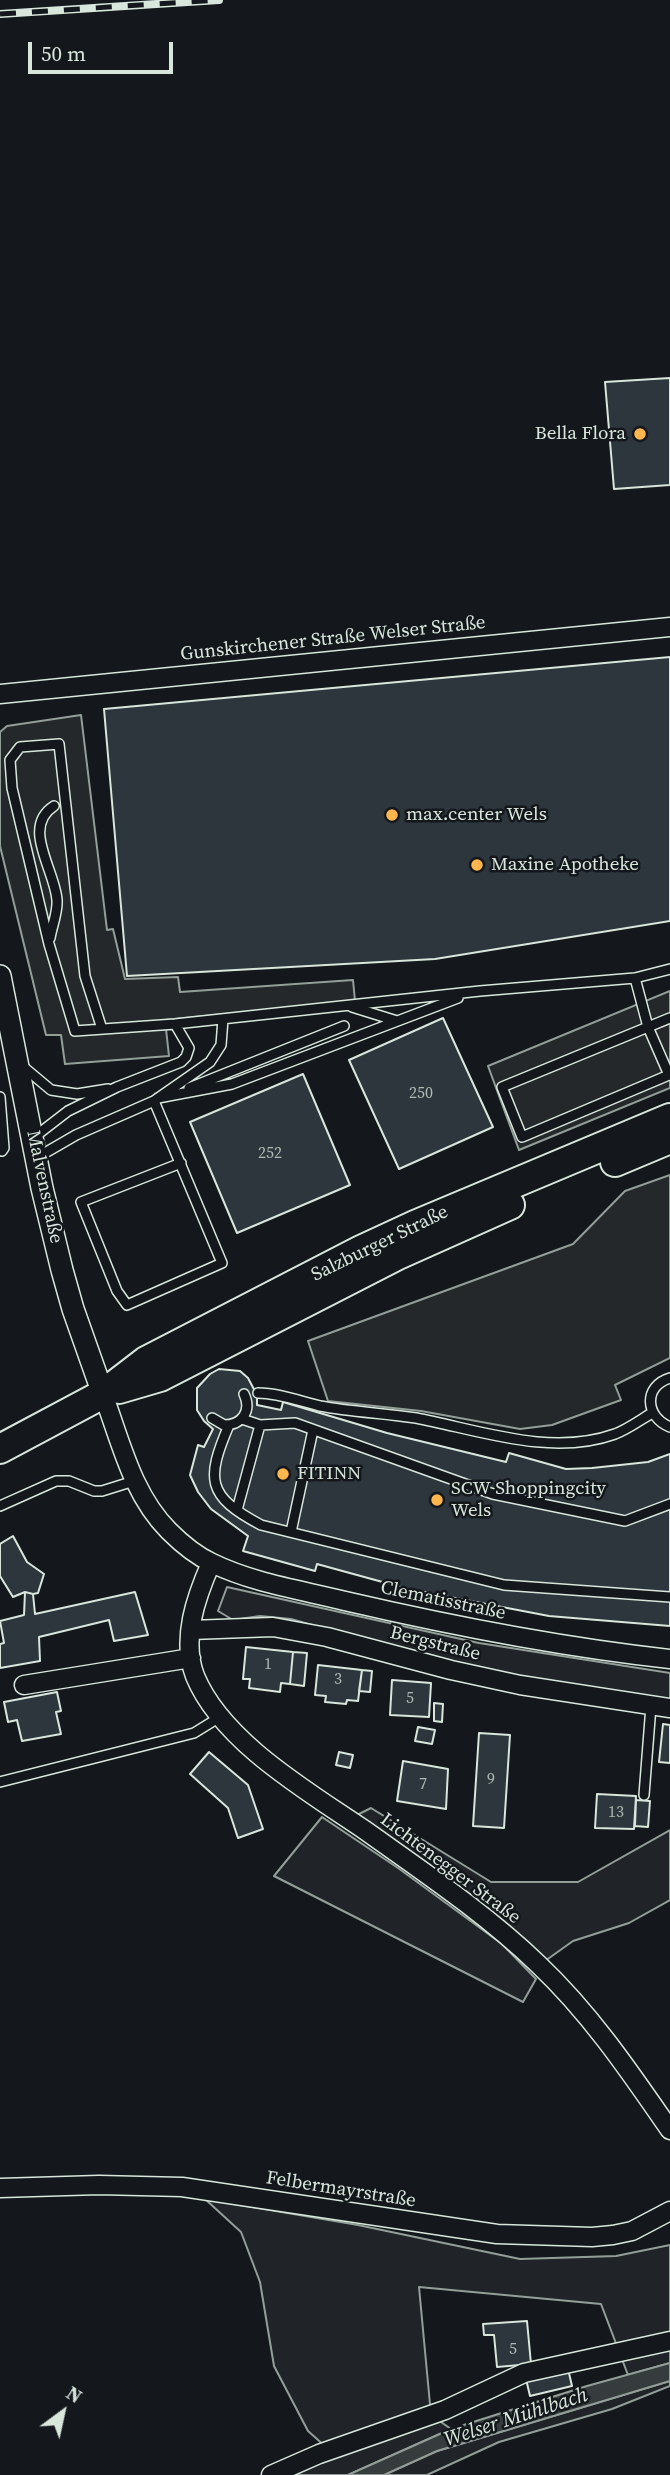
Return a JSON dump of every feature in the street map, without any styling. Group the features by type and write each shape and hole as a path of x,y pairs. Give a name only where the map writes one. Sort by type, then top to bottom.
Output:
{"main road":[{"name":"Salzburger Straße","path":"0,1449 103,1394 146,1361 361,1250 670,1118"},
{"name":"Salzburger Straße","path":"103,1394 160,1377 396,1256 670,1139"}],"street":[{"name":"Gunskirchener Straße Welser Straße","path":"0,694 670,627"},
{"name":"Malvenstraße","path":"0,976 34,1148 73,1309 103,1394"},
{"path":"103,1394 134,1481 152,1511 190,1550 211,1563"},
{"name":"Lichtenegger Straße","path":"211,1563 195,1604 191,1658 195,1676 220,1717 268,1763 472,1908 539,1965 608,2041 670,2130"},
{"name":"Clematisstraße","path":"211,1563 273,1584 407,1615 576,1648 670,1659"},
{"name":"Bergstraße","path":"191,1630 273,1626 327,1637 485,1678 670,1709"},
{"path":"24,1685 191,1658"},
{"name":"Felbermayrstraße","path":"0,2188 99,2185 182,2187 497,2234 592,2237 613,2235 632,2231 670,2211"},
{"path":"271,2475 319,2454 445,2410 524,2373 670,2341"}],"lane":[{"path":"102,1029 85,976 59,744 20,747 10,760 12,788 49,944 75,1031 175,1024 480,991 635,978 670,970"},
{"path":"49,944 57,901 38,829 44,812 54,806"},
{"path":"635,978 648,1027 670,1075 522,1137 502,1087 648,1027 670,1018"},
{"path":"34,1148 76,1135 156,1099 232,1084 450,1000 480,991"},
{"path":"347,1006 397,1021"},
{"path":"156,1099 210,1062 221,1045 223,1019"},
{"path":"34,1148 58,1117 117,1087 181,1062 189,1048 175,1024"},
{"path":"175,1094 344,1026"},
{"path":"16,1060 51,1090 77,1094 117,1087"},
{"path":"0,1097 4,1148 2,1151"},
{"path":"156,1099 222,1263 127,1305 117,1291 81,1202 181,1163"},
{"path":"670,1378 659,1382 653,1389 650,1405 656,1419 670,1427"},
{"path":"258,1393 271,1393 323,1406 397,1415 527,1441 556,1444 591,1441 617,1433 652,1413"},
{"path":"212,1418 229,1425 242,1419 248,1406 244,1394"},
{"path":"242,1419 260,1425 295,1423 493,1494 598,1516 625,1521 670,1504"},
{"path":"229,1425 218,1450 212,1476 219,1492 237,1510 261,1525 504,1585 670,1597"},
{"path":"237,1510 260,1425"},
{"path":"291,1532 313,1430"},
{"path":"0,1506 56,1481 69,1481 94,1491 102,1491 134,1481"},
{"path":"645,1795 651,1706"},
{"path":"0,1782 194,1733 220,1717"}],"shaded area":[{"path":"81,715 107,930 113,929 125,979 178,977 180,992 353,980 355,1001 165,1020 169,1056 65,1064 61,1035 46,1035 0,846 0,732 7,726"},
{"path":"670,991 670,1088 519,1150 488,1066"},
{"path":"670,1175 670,1358 615,1385 621,1400 552,1425 520,1429 421,1411 328,1401 308,1341 573,1244 625,1191"},
{"path":"227,1587 479,1643 670,1673 670,1702 465,1669 291,1619 260,1616 233,1620 218,1611"},
{"path":"371,1808 491,1882 578,1882 670,1830 670,1900 629,1923 573,1941 545,1961 355,1816"},
{"path":"322,1817 398,1868 502,1944 536,1979 523,2002 274,1876"},
{"path":"205,2199 358,2225 520,2259 616,2256 670,2245 670,2363 628,2375 601,2304 419,2287 431,2415 451,2429 348,2475 290,2475 336,2456 308,2431 274,2366 260,2282 241,2232"},
{"path":"670,2381 670,2386 612,2409 499,2442 427,2475 384,2475 437,2451"}],"water":[{"name":"Welser Mühlbach","path":"670,2363 670,2381 437,2451 384,2475 348,2475 451,2429"}],"building":[{"name":"Bella Flora","path":"670,378 670,485 614,489 605,382"},
{"name":"max.center Wels","path":"670,657 670,921 435,959 127,976 104,709"},
{"path":"443,1018 493,1127 399,1169 349,1060"},
{"path":"303,1074 350,1185 237,1233 190,1122"},
{"name":"SCW Shoppingcity Wels","path":"219,1369 240,1371 248,1378 257,1395 257,1405 281,1410 283,1402 387,1433 506,1462 509,1453 566,1469 592,1468 648,1462 670,1454 670,1626 549,1616 408,1589 317,1564 315,1571 243,1551 248,1536 211,1509 198,1492 190,1475 198,1445 204,1447 213,1429 197,1410 197,1388"},
{"path":"13,1536 27,1562 44,1574 38,1593 25,1592 13,1597 0,1576 0,1544"},
{"path":"25,1592 33,1594 35,1614 135,1592 148,1635 114,1641 109,1620 39,1637 40,1661 0,1668 0,1644 4,1643 0,1621 24,1615"},
{"path":"246,1647 293,1652 290,1684 281,1683 280,1692 249,1688 250,1679 243,1679"},
{"path":"293,1652 307,1653 304,1686 290,1684"},
{"path":"318,1665 362,1670 358,1701 347,1700 346,1704 325,1702 326,1696 315,1695"},
{"path":"362,1670 372,1671 370,1692 359,1691"},
{"path":"392,1680 431,1683 429,1717 390,1715"},
{"path":"57,1692 61,1711 56,1712 61,1734 22,1741 17,1720 8,1722 4,1702"},
{"path":"434,1703 443,1704 442,1722 434,1721"},
{"path":"663,1724 670,1725 670,1763 659,1762"},
{"path":"418,1727 435,1730 432,1744 415,1741"},
{"path":"479,1733 510,1735 504,1828 473,1826"},
{"path":"209,1752 248,1785 263,1829 238,1838 228,1808 190,1774"},
{"path":"339,1752 353,1755 350,1768 336,1765"},
{"path":"403,1761 448,1769 446,1809 397,1801"},
{"path":"597,1794 636,1796 634,1829 595,1828"},
{"path":"636,1800 650,1801 648,1827 635,1826"},
{"path":"527,2321 531,2364 497,2367 494,2335 484,2335 483,2324"},
{"path":"568,2369 572,2386 530,2396 526,2379"}],"railway":[{"path":"0,14 219,0"}],"place":[{"name":"Bella Flora","path":"640,434"},
{"name":"max.center Wels","path":"392,815"},
{"name":"Maxine Apotheke","path":"477,865"},
{"name":"FITINN","path":"283,1474"},
{"name":"SCW Shoppingcity Wels","path":"437,1500"}]}
